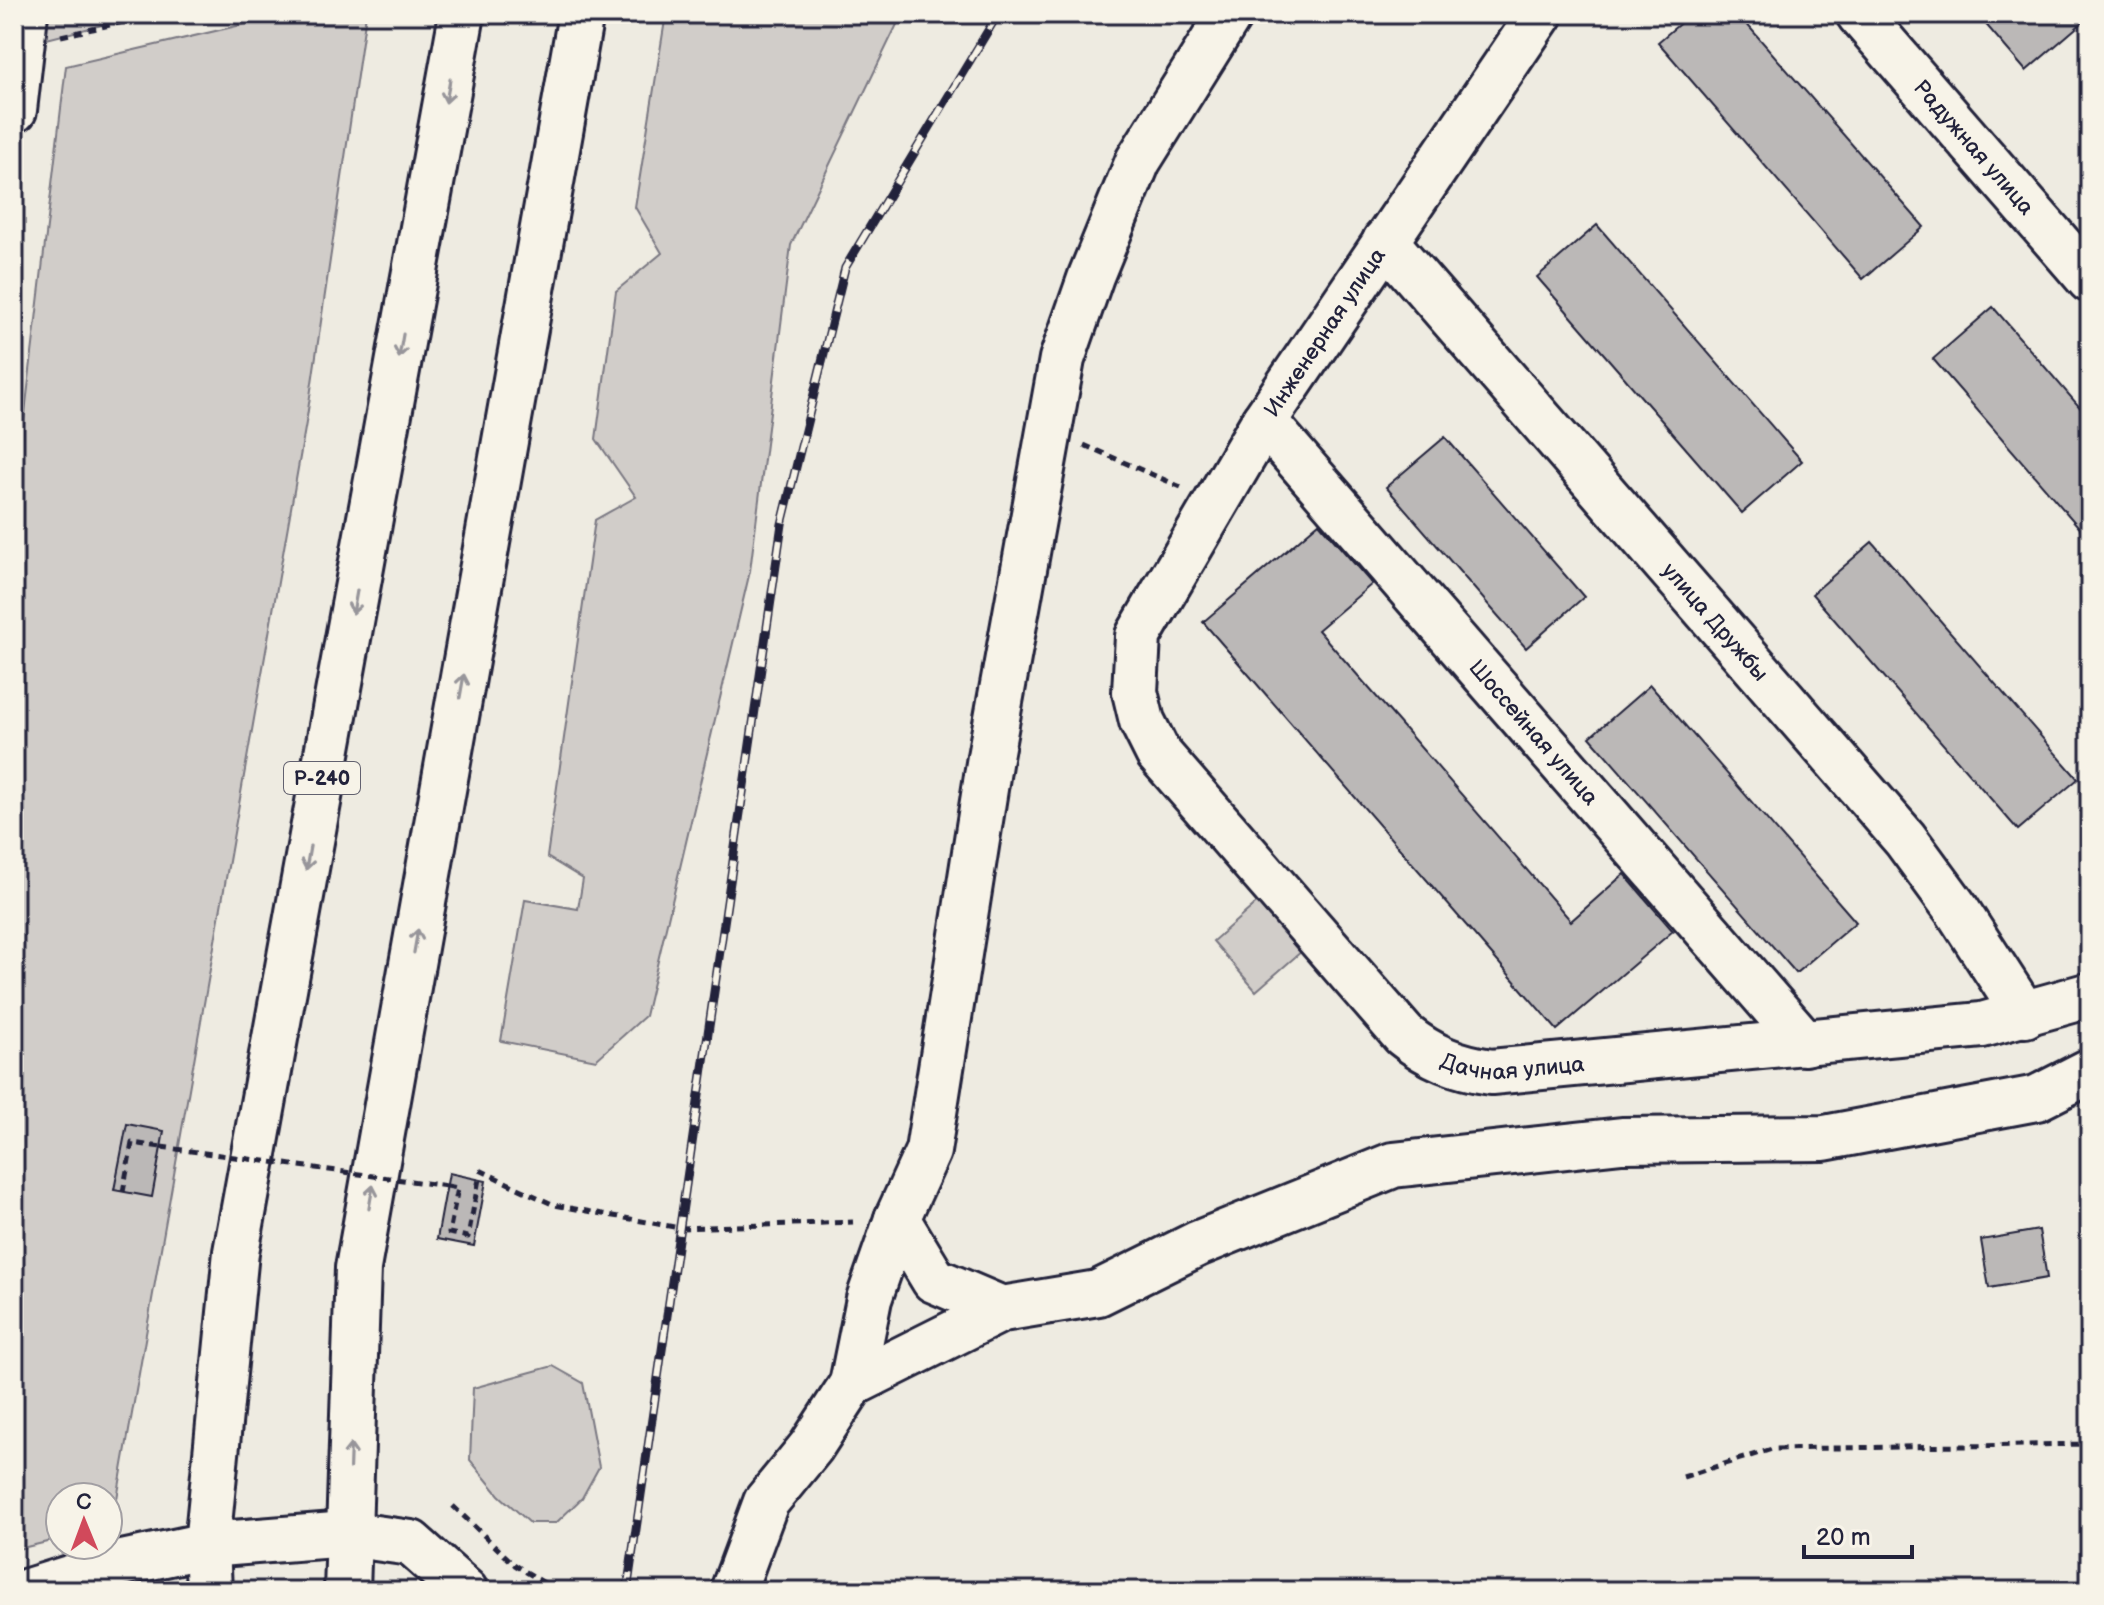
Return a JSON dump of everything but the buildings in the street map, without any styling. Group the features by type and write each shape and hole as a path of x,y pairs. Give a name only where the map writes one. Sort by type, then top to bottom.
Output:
{"main road":[{"name":"Р-240","path":"209,1591 207,1545 236,1252 462,14"},
{"path":"347,1591 358,1268 581,14"},
{"path":"733,1591 766,1502 811,1447 852,1384 869,1299 897,1219 928,1151 990,757 1062,359 1091,276 1138,161 1230,14"},
{"name":"Инженерная улица","path":"1134,664 1138,636 1264,421 1540,14"},
{"name":"Радужная улица","path":"1859,14 2090,280"},
{"path":"14,110 23,30"},
{"name":"улица Дружбы","path":"1385,241 1905,839 1957,910 2025,1015"},
{"name":"Шоссейная улица","path":"1264,421 1805,1043"},
{"name":"Дачная улица","path":"1134,664 1135,692 1142,721 1158,753 1404,1035 1421,1049 1465,1068 1491,1072 1982,1025 2090,995"},
{"path":"852,1384 1002,1309 1098,1293 1197,1244 1393,1165 1622,1140 1824,1138 2037,1098 2090,1071"},
{"path":"897,1219 934,1280 1002,1309"},
{"path":"28,1591 108,1566 207,1545 347,1534 411,1543 465,1591"}],"path":[{"path":"23,30 160,14"},
{"path":"1049,433 1103,451 1214,504"},
{"path":"123,1192 132,1143 458,1188 449,1233 468,1237 479,1179"},
{"path":"480,1170 554,1205 680,1228 787,1227 897,1219"},
{"path":"1683,1477 1772,1449 2090,1444"},
{"path":"453,1506 515,1565 557,1591"}],"shaded area":[{"path":"46,14 145,14 43,40"},
{"path":"288,14 366,14 307,417 120,1481 44,1481 44,1543 14,1550 14,506 66,66"},
{"path":"666,14 902,14 791,245 750,571 645,1016 596,1060 501,1041 525,900 578,909 583,879 547,857 595,520 636,497 596,439 616,291 662,253 635,207"},
{"path":"1259,901 1302,951 1256,991 1213,941"},
{"path":"553,1366 583,1383 599,1467 582,1498 556,1523 530,1523 499,1495 470,1460 473,1388"}],"railway":[{"path":"627,1591 782,524 845,268 998,14"}]}
